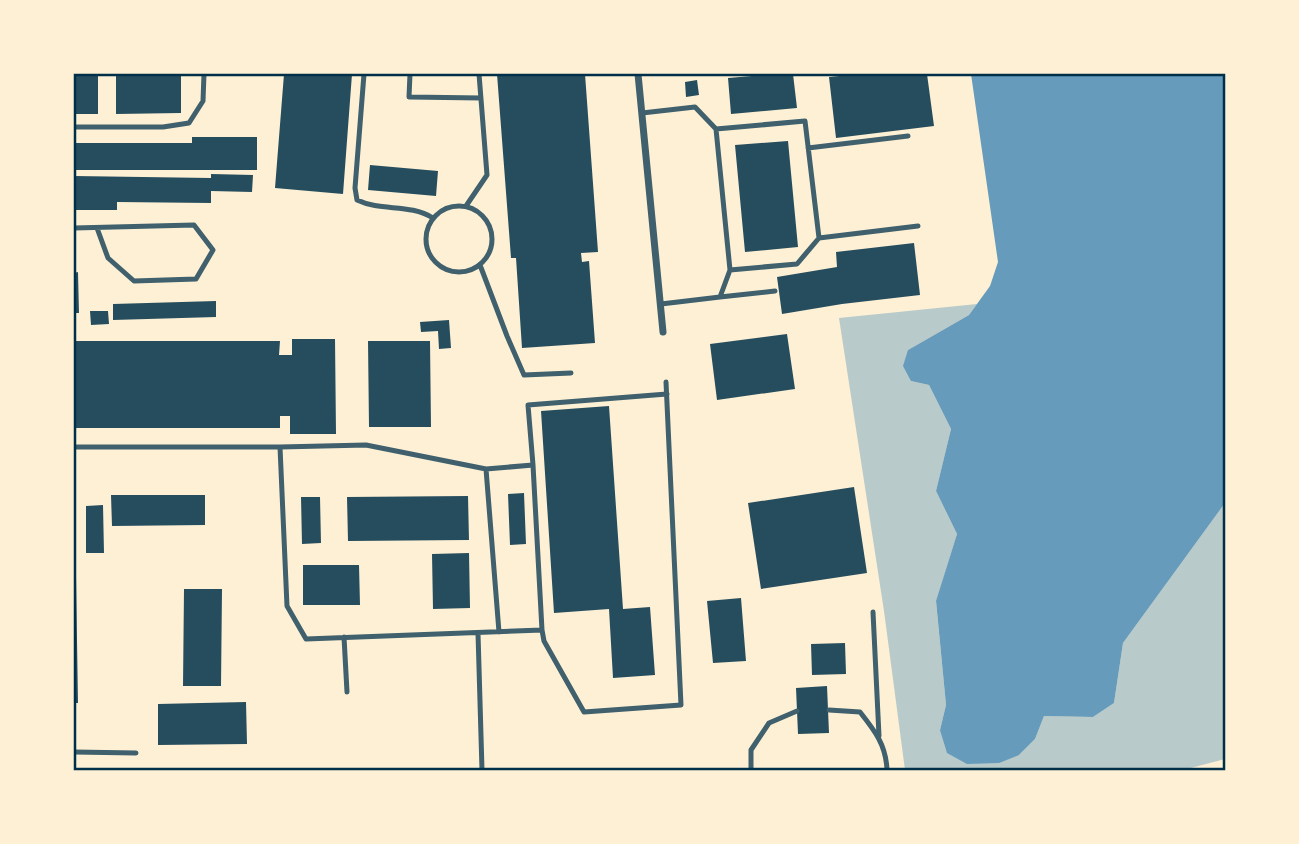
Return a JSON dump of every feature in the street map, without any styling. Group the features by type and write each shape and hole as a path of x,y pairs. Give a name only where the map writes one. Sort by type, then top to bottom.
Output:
{"street":[{"path":"638,74 663,332"}],"lane":[{"path":"74,127 163,127 189,123 203,101 204,74"},
{"path":"364,74 355,188 357,200 368,205 422,211 433,218"},
{"path":"410,74 409,97 481,98"},
{"path":"466,206 487,175 479,74"},
{"path":"642,113 695,107 716,129 730,270 720,297"},
{"path":"716,129 804,121 819,238"},
{"path":"808,148 908,136"},
{"path":"466,206 477,211 486,220 492,244 488,256 480,265 457,273 445,270 435,263 428,253 425,241 427,228 442,210 466,206"},
{"path":"74,228 194,225 214,250 196,279 134,281 108,258 97,228"},
{"path":"730,270 797,264 819,238 918,226"},
{"path":"480,265 506,336 524,375 571,373"},
{"path":"661,304 775,291"},
{"path":"666,382 667,394 681,705 584,712 541,631 528,405 667,394"},
{"path":"74,447 366,445 486,469 533,465"},
{"path":"280,447 287,606 306,639 541,631"},
{"path":"486,469 499,632"},
{"path":"873,611 878,736 887,771"},
{"path":"478,633 482,771"},
{"path":"344,637 347,692"},
{"path":"829,710 860,712 878,736"},
{"path":"751,771 751,750 769,723 797,711"},
{"path":"74,752 136,753"}],"shaded area":[{"path":"977,304 969,315 908,350 911,381 929,385 951,429 936,491 957,534 936,602 946,705 940,730 1019,755 1035,739 1044,716 1093,717 1114,703 1123,643 1225,503 1225,759 1183,770 905,770 884,611 839,318"}],"water":[{"path":"971,74 1225,74 1225,503 1123,643 1114,703 1093,717 1044,716 1035,739 1019,755 999,763 967,764 947,753 940,730 946,705 936,601 957,534 936,491 951,429 929,385 911,381 903,366 908,350 969,315 990,286 998,262"}],"building":[{"path":"74,74 98,74 98,114 74,114"},
{"path":"116,74 181,74 181,113 116,114"},
{"path":"284,74 352,74 343,194 275,188"},
{"path":"497,74 585,74 598,252 581,253 582,262 589,261 595,343 522,348 516,258 511,258"},
{"path":"793,74 797,108 731,114 728,78"},
{"path":"927,74 934,126 836,138 829,77"},
{"path":"697,80 699,95 686,97 685,82"},
{"path":"192,137 257,137 257,170 74,170 74,143 192,143"},
{"path":"788,141 798,247 745,252 735,145"},
{"path":"370,165 438,171 436,196 368,190"},
{"path":"211,174 253,175 252,192 211,191 211,203 117,202 117,210 74,210 74,176 211,178"},
{"path":"914,243 920,295 782,314 777,277 837,267 836,252"},
{"path":"78,272 79,313 74,313 74,273"},
{"path":"216,301 216,317 113,320 113,304"},
{"path":"90,311 108,311 109,324 91,325"},
{"path":"449,320 451,348 439,349 438,331 421,332 420,322"},
{"path":"787,334 795,389 717,400 710,344"},
{"path":"292,339 335,339 336,434 290,434 290,416 280,416 280,428 74,428 74,341 280,341 279,355 292,355"},
{"path":"368,341 430,341 431,427 369,427"},
{"path":"609,406 623,609 650,607 655,675 613,678 609,609 554,613 541,411"},
{"path":"854,487 867,573 761,589 748,503"},
{"path":"524,493 526,544 510,545 508,494"},
{"path":"111,495 205,495 205,525 112,526"},
{"path":"468,496 469,540 348,541 347,497"},
{"path":"301,497 320,497 321,543 302,544"},
{"path":"103,505 104,553 86,553 86,506"},
{"path":"469,553 470,608 433,609 432,554"},
{"path":"303,565 359,565 360,605 303,605"},
{"path":"76,577 78,703 74,703"},
{"path":"184,589 222,589 221,686 183,686"},
{"path":"741,598 746,661 713,663 707,601"},
{"path":"845,643 846,674 812,675 811,644"},
{"path":"827,686 829,733 798,734 796,688"},
{"path":"246,702 247,744 158,745 158,704"}]}
